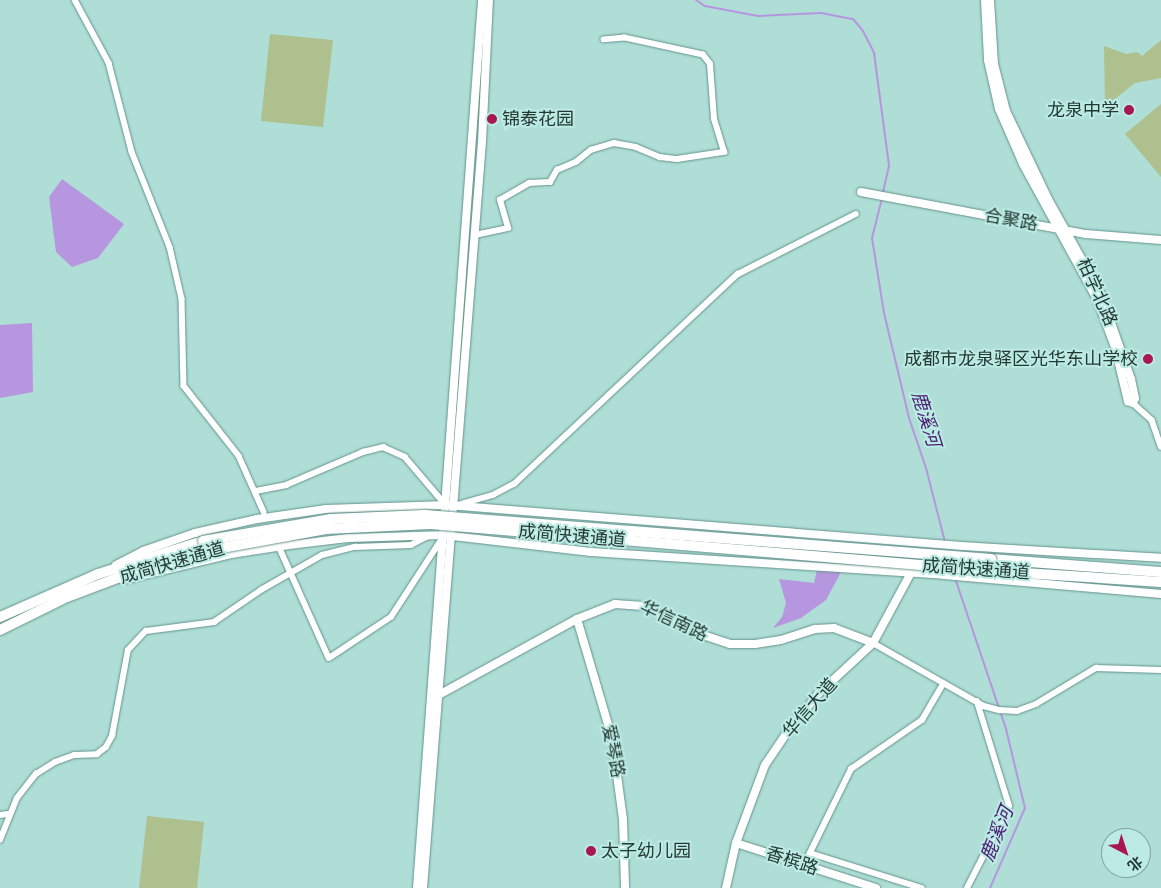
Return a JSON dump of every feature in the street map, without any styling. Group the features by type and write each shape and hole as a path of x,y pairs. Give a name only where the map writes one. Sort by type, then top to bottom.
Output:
{"highway":[{"name":"成简快速通道","path":"0,630 98,574 204,546 331,519 425,516 1161,572"},
{"name":"成简快速通道","path":"0,617 65,593 87,590 204,546 326,529 430,524 992,571 1161,582"}],"street":[{"path":"75,0 109,63 132,152 170,247 182,299 184,386 239,456 264,512"},
{"path":"417,888 448,535 482,0"},
{"path":"450,506 475,235 489,0"},
{"name":"柏学北路","path":"984,0 987,52 999,109 1023,164 1090,270 1110,317 1131,379 1135,398 1133,403"},
{"name":"柏学北路","path":"990,0 994,64 1006,111 1063,230"},
{"path":"475,235 508,228 500,200 528,183 550,182 557,170 576,162 591,150 614,143 636,147 660,157 677,159 724,152 714,119 710,64 703,55 625,38 604,40"},
{"name":"合聚路","path":"861,192 1063,230 1161,240"},
{"path":"450,506 492,495 514,484 738,274 856,214"},
{"path":"1133,403 1152,420 1161,446"},
{"path":"256,491 286,485 363,452 383,447 405,457 450,506"},
{"path":"98,574 143,551 195,533 257,519 326,509 450,506 920,543 1161,558"},
{"path":"281,551 329,658 391,617 448,535"},
{"path":"87,590 231,554 280,546 348,538 448,535 591,552 944,576 1161,594"},
{"path":"0,840 8,814 36,774 55,762 74,755 97,754 106,747 112,736 128,650 135,640 146,631 164,627 214,622 290,572 336,551 411,544 427,536"},
{"name":"华信大道","path":"726,888 736,843 765,765 788,731 818,694 873,643 910,574 920,543"},
{"name":"华信南路","path":"435,697 577,619 604,607 628,602 655,609 688,630 730,644 756,644 781,640 815,628 834,628 873,643"},
{"name":"爱琴路","path":"577,619 612,738 623,819 625,888"},
{"path":"873,643 984,706 1017,711 1056,695 1096,668 1161,670"},
{"path":"804,865 851,769 922,720 943,684"},
{"path":"423,888 435,697"},
{"path":"967,888 1009,806 977,702"},
{"path":"0,815 8,814"},
{"name":"香槟路","path":"736,843 876,888"},
{"path":"810,853 922,888"}],"green space":[{"path":"270,34 333,40 323,127 261,121"},
{"path":"1161,40 1161,78 1135,83 1105,107 1104,46 1126,54 1137,52 1142,56"},
{"path":"1161,104 1161,177 1125,134"},
{"path":"147,816 204,822 197,888 139,888"}],"shaded area":[{"path":"62,179 124,224 98,258 72,267 56,252 49,197"},
{"path":"32,323 33,392 0,398 0,325"},
{"path":"817,570 841,572 826,600 801,618 773,628 782,617 786,603 779,579 814,583"}],"waterway":[{"name":"鹿溪河","path":"696,0 705,6 758,16 821,13 853,19 863,31 874,53 889,166 883,193"},
{"name":"鹿溪河","path":"882,198 872,238 884,313 909,418 926,468 945,542"},
{"name":"鹿溪河","path":"955,578 1006,729 1025,808 990,888"}],"place":[{"name":"龙泉中学","path":"1129,110"},
{"name":"锦泰花园","path":"492,119"},
{"name":"成都市龙泉驿区光华东山学校","path":"1148,359"},
{"name":"太子幼儿园","path":"591,851"}]}
